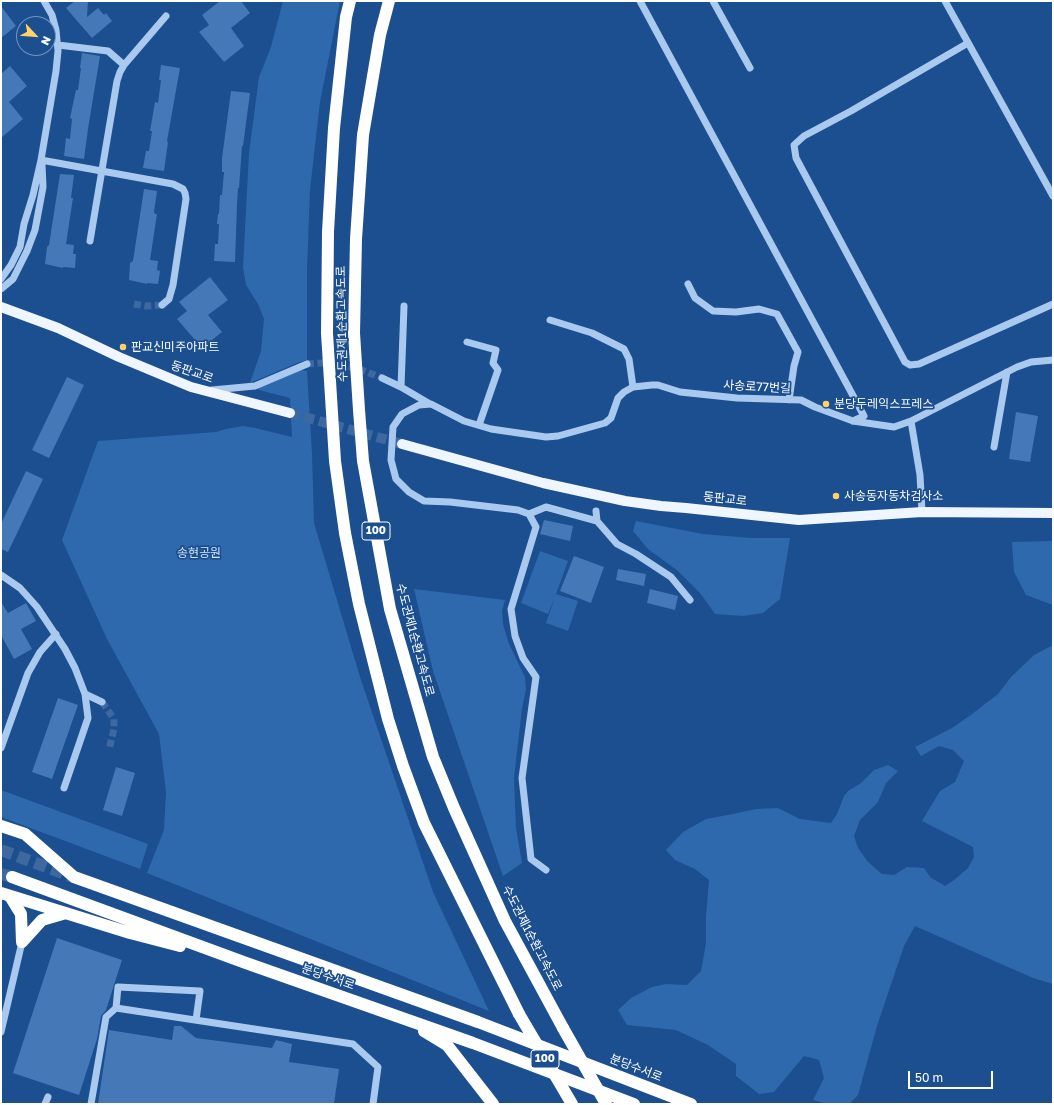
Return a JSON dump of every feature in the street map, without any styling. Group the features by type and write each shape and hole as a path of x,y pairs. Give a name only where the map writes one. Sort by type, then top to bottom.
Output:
{"highway":[{"name":"수도권제1순환고속도로","path":"350,1 346,17 334,128 328,232 326,333 335,461 345,533 359,604 375,662 388,719 424,823 518,1014 572,1104"},
{"name":"수도권제1순환고속도로","path":"389,1 380,35 363,135 356,239 354,333 358,410 363,461 390,609 433,757 454,808 506,921 563,1028 606,1104"},
{"name":"분당수서로","path":"1,826 25,834 74,877 478,1022 691,1104"},
{"name":"분당수서로","path":"12,878 406,1019 634,1104"},
{"path":"6,894 130,933 246,963"},
{"path":"6,894 21,914 22,942"},
{"path":"22,942 42,920 66,913"},
{"path":"406,1019 447,1046 493,1104"}],"main road":[{"name":"동판교로","path":"1,307 58,328 113,354 190,387 290,413"},
{"name":"동판교로","path":"402,444 543,483 642,504 799,520 922,512 1053,513"}],"street":[{"path":"1,279 11,265 20,247 41,160 56,71 58,45 55,23 44,1"},
{"path":"640,1 864,416 853,421"},
{"path":"713,1 750,68"},
{"path":"945,1 1053,196"},
{"path":"90,241 118,76 124,65 166,16"},
{"path":"968,43 851,111 804,136 794,145 796,158 905,362 910,365 919,364 1053,304"},
{"path":"58,45 108,51 124,65"},
{"path":"41,160 177,185 182,189 185,193 186,199 171,296 167,302 162,305"},
{"path":"1,289 13,279 24,258 35,230 43,187 41,160"},
{"path":"688,284 695,298 712,311 736,312 759,309 777,314 798,352 794,366 789,400"},
{"path":"401,387 404,306"},
{"path":"382,378 458,418 491,429 546,437 558,436 607,422 613,414 620,396 629,388 633,387 629,359 624,349 592,333 550,320"},
{"path":"467,342 496,350 493,363 498,370 479,426"},
{"name":"사송로77번길","path":"633,387 658,385 680,392 737,398 801,400 815,407 853,421 894,426 911,421 1007,372 1031,362 1053,360"},
{"path":"190,387 217,390 251,387 307,364"},
{"path":"994,447 1007,372"},
{"path":"431,404 419,405 402,414 395,423 392,432 391,460 396,479 409,492 424,501 450,502 518,510 529,514 536,527 511,609 515,636 523,658 536,677 522,778 531,859 546,870"},
{"path":"911,421 920,475 922,512"},
{"path":"529,514 546,507 597,521 617,544 636,554 671,577 690,600"},
{"path":"596,511 597,521"},
{"path":"1,575 13,582 37,607 56,634 75,668 85,694 88,718 64,788"},
{"path":"1,748 28,673 40,652 56,634"},
{"path":"85,694 102,702"},
{"path":"1,1032 22,942"},
{"path":"91,1104 106,1017 116,1008 118,986 200,991 196,1020"},
{"path":"116,1008 354,1044 378,1067 373,1104"}],"green space":[{"path":"283,1 340,1 320,102 310,190 307,270 307,360 250,383 261,351 264,319 258,304 246,285 243,267 249,153 259,77 271,47"},
{"name":"송현공원","path":"301,370 307,371 312,453 314,523 360,677 433,892 489,1011 147,873 164,830 166,792 159,734 107,639 62,540 98,441 216,432 243,426 292,437 290,398 259,390 258,388"},
{"path":"636,521 703,534 751,538 790,538 780,599 763,613 743,616 715,614 700,593 678,571 648,549 633,531"},
{"path":"1053,541 1053,605 1026,595 1014,572 1012,542"},
{"path":"540,551 568,561 556,594 578,601 568,631 546,623 555,597 548,614 521,603"},
{"path":"414,589 505,600 502,611 503,624 509,644 525,677 526,689 522,709 514,777 516,828 522,863 503,876 433,671"},
{"path":"1053,645 1053,984 1033,978 915,926 904,946 877,1026 858,1095 849,1104 828,1104 813,1100 824,1078 819,1060 804,1056 774,1092 759,1094 736,1076 736,1064 708,1045 676,1030 627,1025 618,1010 631,998 652,987 666,984 687,985 701,971 706,943 706,916 709,880 695,869 675,860 666,850 683,832 706,819 756,809 778,808 800,819 831,823 848,791 861,783 874,770 888,765 898,771 886,783 878,802 860,820 854,836 858,848 868,862 882,874 894,875 907,867 924,868 930,877 945,886 968,868 974,857 973,847 922,821 940,791 955,782 964,761 953,750 939,746 921,756 915,747 952,728 972,714 998,694 1011,677 1034,655"},
{"path":"1,790 148,844 140,869 1,817"}],"building":[{"path":"75,1 88,1 87,17 98,8 104,15 106,13 112,21 92,38 66,8"},
{"path":"220,1 241,1 250,13 231,28 244,46 224,62 199,32 209,25 202,15"},
{"path":"1,6 16,26 1,38"},
{"path":"82,53 100,56 84,159 64,156 66,138 70,139 72,119 70,118 76,90 78,90"},
{"path":"161,65 180,68 167,141 164,171 143,168 146,151 149,151 152,131 150,131 155,102 158,103"},
{"path":"10,66 27,86 9,102 23,119 1,138 1,74"},
{"path":"231,91 250,93 242,146 238,188 235,262 214,261 215,244 218,244 219,224 217,224 224,172 222,172 222,158"},
{"path":"60,174 74,175 71,198 73,198 66,244 74,245 73,254 76,254 75,268 63,268 45,264"},
{"path":"144,189 157,191 154,212 157,214 150,260 158,261 157,270 160,271 158,284 147,284 129,280 130,263 133,261"},
{"path":"210,277 228,300 208,315 222,332 202,348 177,319 187,311 179,302"},
{"path":"67,377 84,385 49,458 32,450"},
{"path":"1016,412 1038,416 1030,462 1009,459"},
{"path":"26,471 43,479 8,552 1,549 1,524"},
{"path":"544,520 573,526 570,541 540,534"},
{"path":"574,556 604,567 591,603 560,591"},
{"path":"618,569 646,574 644,586 616,580"},
{"path":"650,589 678,596 675,610 647,603"},
{"path":"1,602 8,613 26,603 36,621 21,629 32,649 14,659 1,635"},
{"path":"58,698 78,705 52,779 32,772"},
{"path":"116,767 135,773 122,816 103,810"},
{"path":"57,938 122,960 106,1010 101,1016 97,1039 79,1095 13,1073"},
{"path":"174,1026 181,1026 196,1038 272,1048 276,1040 292,1044 289,1062 339,1069 334,1104 98,1104 109,1030 172,1040"}],"tunnel":[{"path":"134,304 146,306 162,305"},
{"path":"307,364 341,364 382,378"},
{"path":"290,413 402,444"},
{"path":"102,702 114,719 114,729 109,750"},
{"path":"1,850 73,877"},
{"path":"1,874 12,877"}],"place":[{"name":"판교신미주아파트","path":"123,347"},
{"name":"분당두레익스프레스","path":"826,404"},
{"name":"사송동자동차검사소","path":"836,496"}]}
